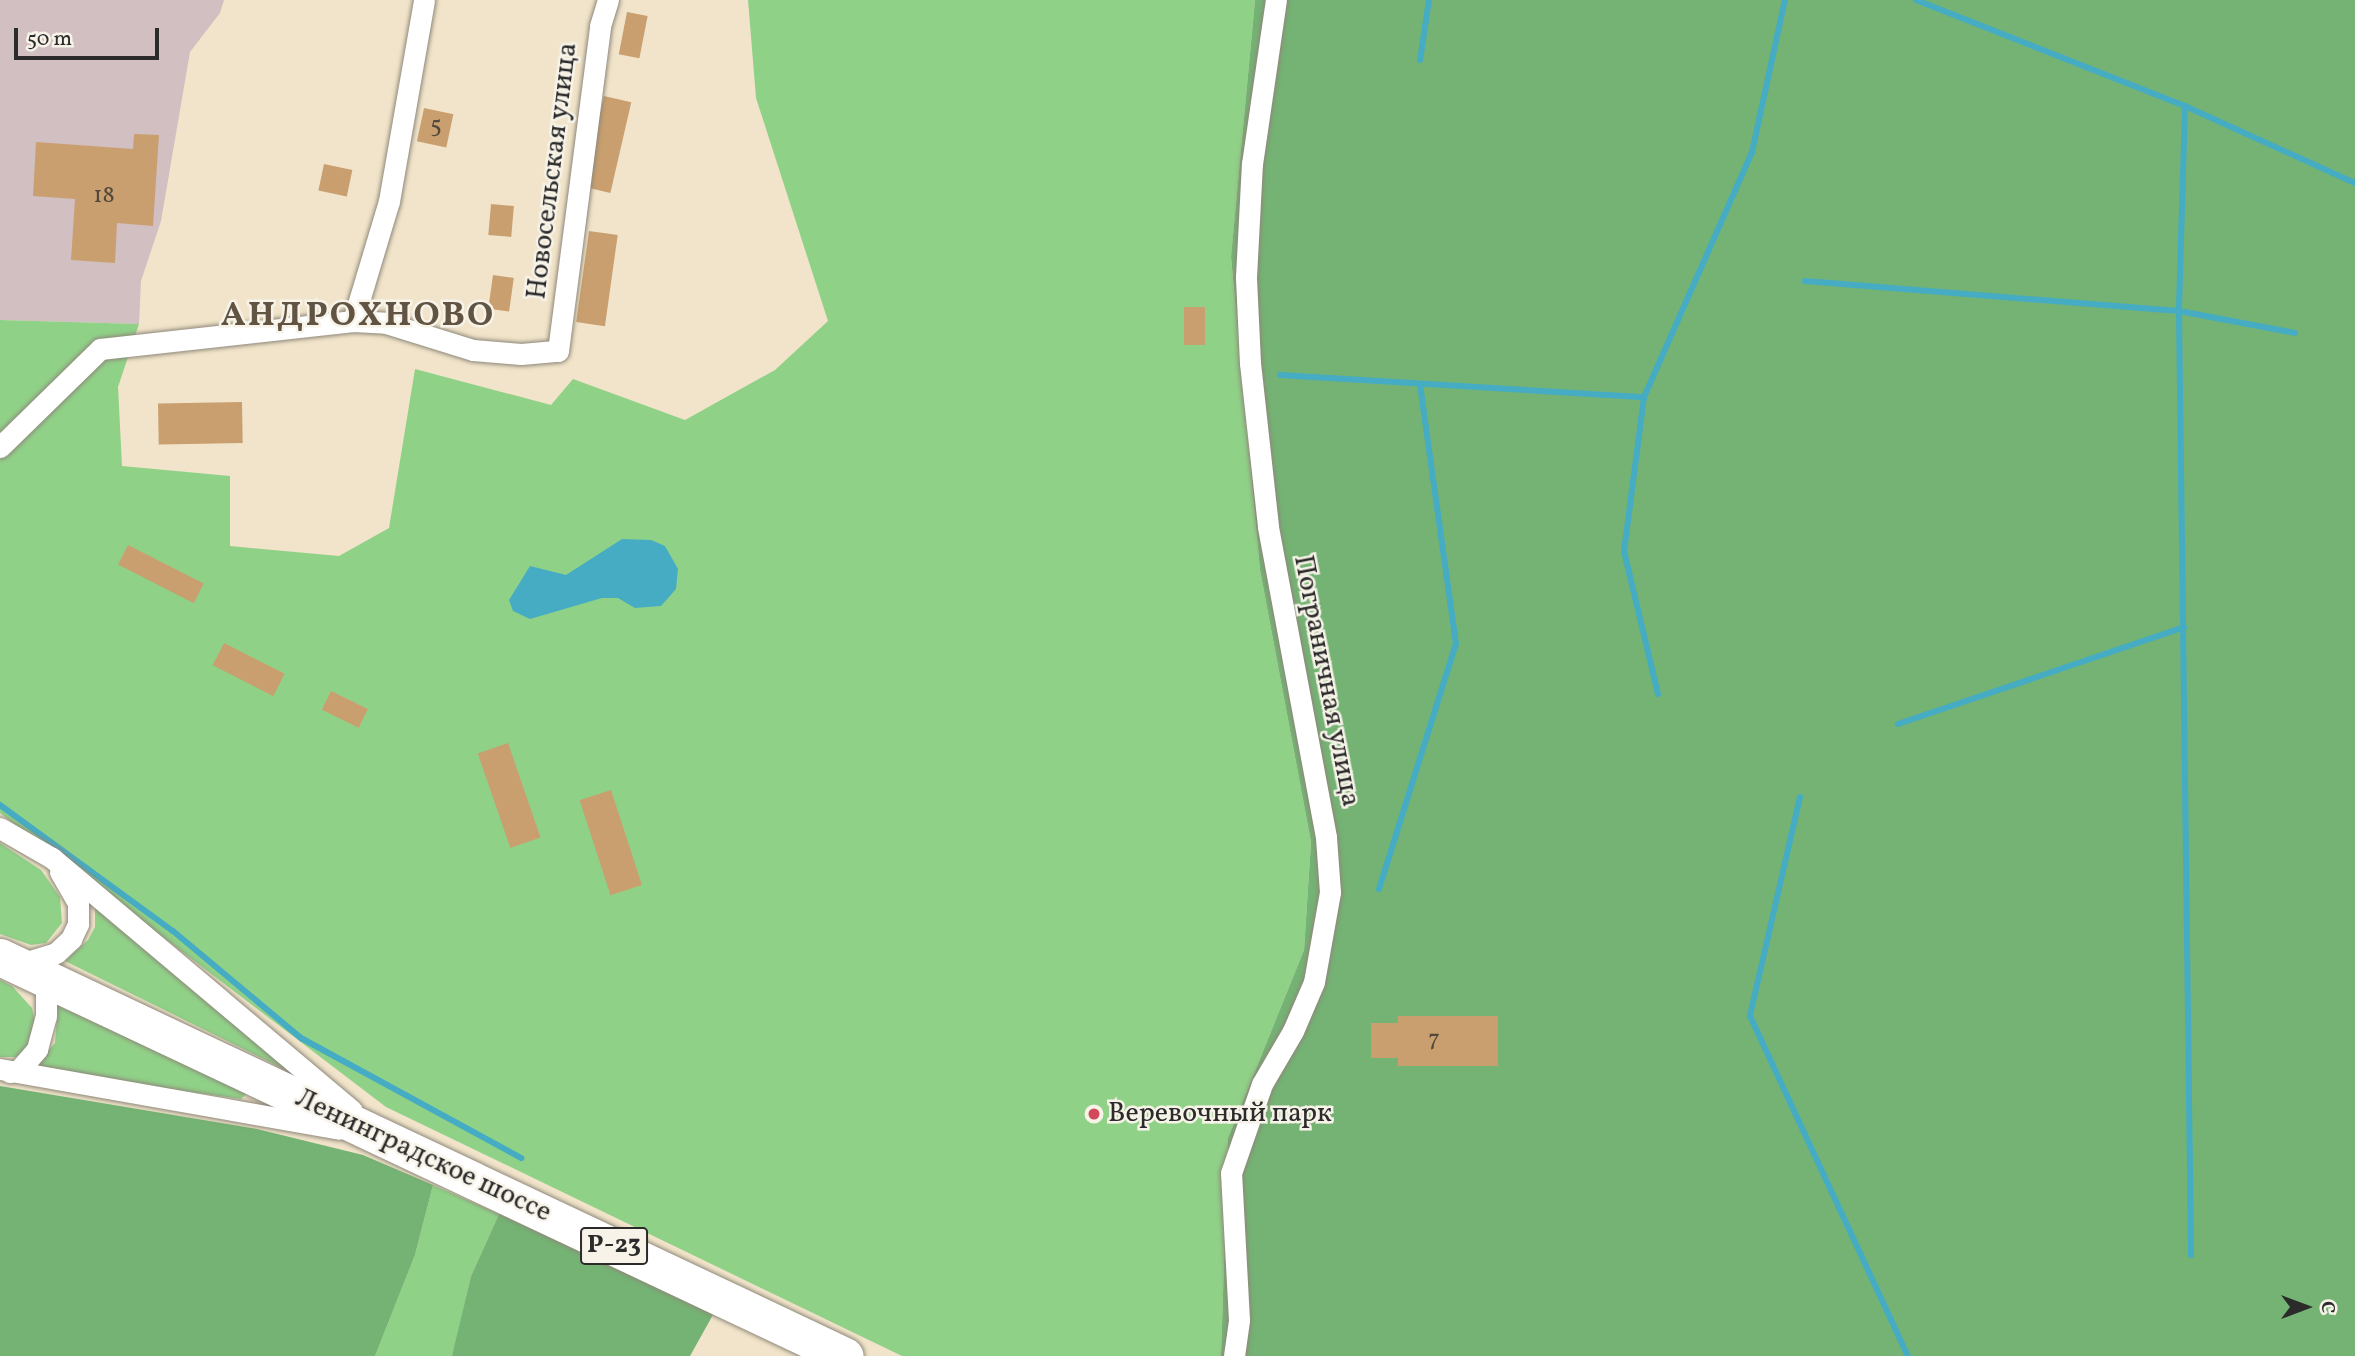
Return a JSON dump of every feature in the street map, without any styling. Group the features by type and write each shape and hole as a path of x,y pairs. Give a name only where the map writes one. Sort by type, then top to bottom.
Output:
{"highway":[{"name":"Ленинградское шоссе","path":"21,967 845,1356"}],"street":[{"path":"0,447 100,349 353,321 389,201 424,0"},
{"name":"Новосельская улица","path":"353,321 386,323 473,350 521,354 558,351 600,26 608,0"},
{"name":"Пограничная улица","path":"1234,1356 1239,1320 1231,1173 1262,1084 1298,1021 1314,982 1330,892 1326,837 1268,526 1250,363 1246,277 1252,164 1276,0"},
{"path":"0,828 52,858 383,1137"},
{"path":"5,1071 19,1070 37,1049 46,1016 21,967 56,953 71,939 78,923 78,903 52,858"},
{"path":"5,1071 383,1137"}],"shaded area":[{"path":"0,0 224,0 220,13 190,52 161,221 141,281 139,324 0,320"}],"green space":[{"path":"748,0 1255,0 1231,258 1260,570 1311,842 1304,950 1228,1138 1221,1356 902,1356 386,1107 0,813 0,320 139,324 118,387 122,466 230,476 230,546 339,556 389,528 415,369 551,405 573,379 685,420 775,370 828,321 756,98"},
{"path":"1255,0 2355,0 2355,1356 1221,1356 1228,1138 1304,950 1311,842 1260,570 1231,257"},
{"path":"0,843 41,870 60,897 62,923 46,943 31,945 0,934"},
{"path":"95,906 285,1063 284,1069 65,961 88,940 95,927"},
{"path":"0,980 12,986 32,1008 36,1028 26,1050 16,1057 0,1057"},
{"path":"58,1006 245,1089 247,1093 241,1099 32,1069 55,1043"},
{"path":"0,1086 257,1129 363,1155 433,1185 415,1255 375,1356 0,1356"},
{"path":"433,1185 499,1214 471,1276 452,1356 375,1356 415,1255"},
{"path":"499,1214 714,1313 690,1356 452,1356 471,1276"}],"water":[{"path":"622,539 651,540 665,546 678,569 676,589 661,606 635,608 618,598 602,598 530,619 513,611 509,600 530,566 566,575"}],"building":[{"path":"627,12 648,16 639,58 619,54"},
{"path":"604,96 631,102 610,193 583,187"},
{"path":"424,108 453,114 446,147 417,141"},
{"path":"134,134 159,135 153,226 117,223 115,263 71,260 75,199 33,196 36,142 133,149"},
{"path":"324,164 352,170 347,196 318,190"},
{"path":"491,204 514,206 511,237 488,235"},
{"path":"589,231 618,235 605,326 576,322"},
{"path":"493,275 514,278 509,312 488,309"},
{"path":"1184,307 1205,307 1205,345 1184,345"},
{"path":"242,402 243,443 159,444 158,403"},
{"path":"128,545 204,584 194,603 118,565"},
{"path":"224,643 285,674 273,696 213,665"},
{"path":"331,691 368,709 359,728 322,710"},
{"path":"508,743 541,838 510,848 478,753"},
{"path":"611,790 642,885 611,895 580,800"},
{"path":"1398,1016 1498,1016 1498,1066 1398,1066 1398,1058 1371,1058 1371,1023 1398,1023"}],"waterway":[{"path":"1420,60 1429,0"},
{"path":"1658,694 1624,551 1644,397 1752,152 1785,0"},
{"path":"1916,0 2185,106 2355,183"},
{"path":"2185,106 2179,311 2191,1255"},
{"path":"1805,281 2179,311 2295,333"},
{"path":"1280,375 1644,397"},
{"path":"1379,889 1456,644 1420,384"},
{"path":"1898,724 2184,627"},
{"path":"1800,797 1750,1016 1908,1356"},
{"path":"0,805 173,931 301,1038 521,1158"}],"place":[{"name":"Веревочный парк","path":"1094,1114"}],"district":[{"name":"АНДРОХНОВО","path":"358,316"}]}
